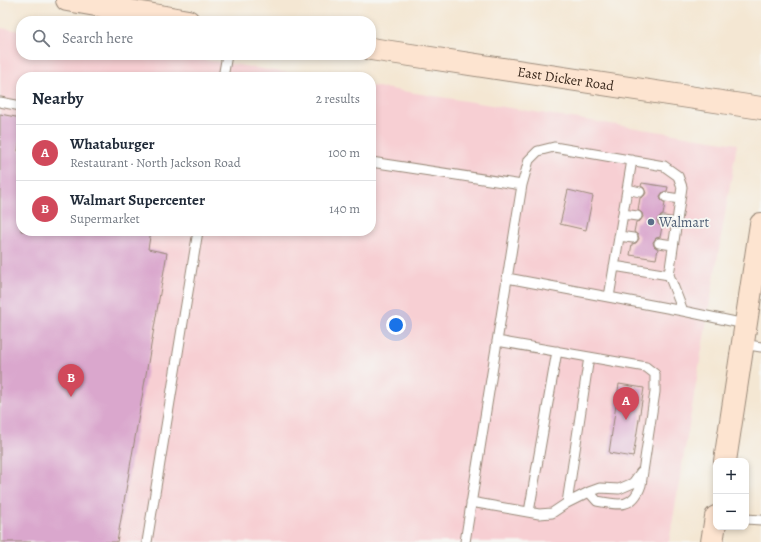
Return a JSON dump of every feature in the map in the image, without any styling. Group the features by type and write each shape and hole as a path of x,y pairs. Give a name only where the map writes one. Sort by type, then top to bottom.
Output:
{"main road":[{"path":"67,0 159,16"},
{"name":"East Dicker Road","path":"376,51 761,108"},
{"path":"726,458 750,338 761,224"},
{"path":"712,542 714,530"}],"lane":[{"path":"224,72 226,60"},
{"path":"0,102 16,105"},
{"path":"465,542 522,185 529,160 538,151 554,147 632,160 664,166 678,176 682,186 669,275 683,311"},
{"path":"609,297 632,160"},
{"path":"376,163 522,185"},
{"path":"627,189 640,192"},
{"path":"666,197 680,199"},
{"path":"623,214 637,216"},
{"path":"662,221 676,223"},
{"path":"148,542 197,236"},
{"path":"619,236 633,238"},
{"path":"659,243 673,245"},
{"path":"614,266 669,275"},
{"path":"507,278 683,311 750,338"},
{"path":"497,341 646,367 655,374 656,392 641,484 638,494 628,503 617,504 597,501 589,492"},
{"path":"529,512 557,351"},
{"path":"567,503 589,357"},
{"path":"471,502 539,514 552,513 567,503 600,488 619,489 633,484 642,471"},
{"path":"749,518 761,520"}],"shaded area":[{"path":"0,28 16,30 16,60 207,60 282,72 16,72 16,236 376,236 376,87 737,144 669,542 0,542"}],"building":[{"path":"0,114 16,117 16,236 150,236 148,249 167,253 117,542 0,542"},
{"path":"642,183 668,187 667,191 663,192 660,196 661,200 665,203 663,215 657,220 658,224 662,227 660,237 656,238 653,242 654,246 658,249 656,259 630,255 632,244 636,243 639,239 638,235 634,232 636,222 640,221 643,217 642,213 638,210 640,198 646,193 644,188 641,186"},
{"path":"568,190 593,196 586,230 560,224"},
{"path":"619,384 644,388 633,457 609,453"}],"place":[{"name":"Walmart","path":"651,222"},
{"name":"Walmart Supercenter","path":"71,397"},
{"name":"Whataburger","path":"626,420"}]}
